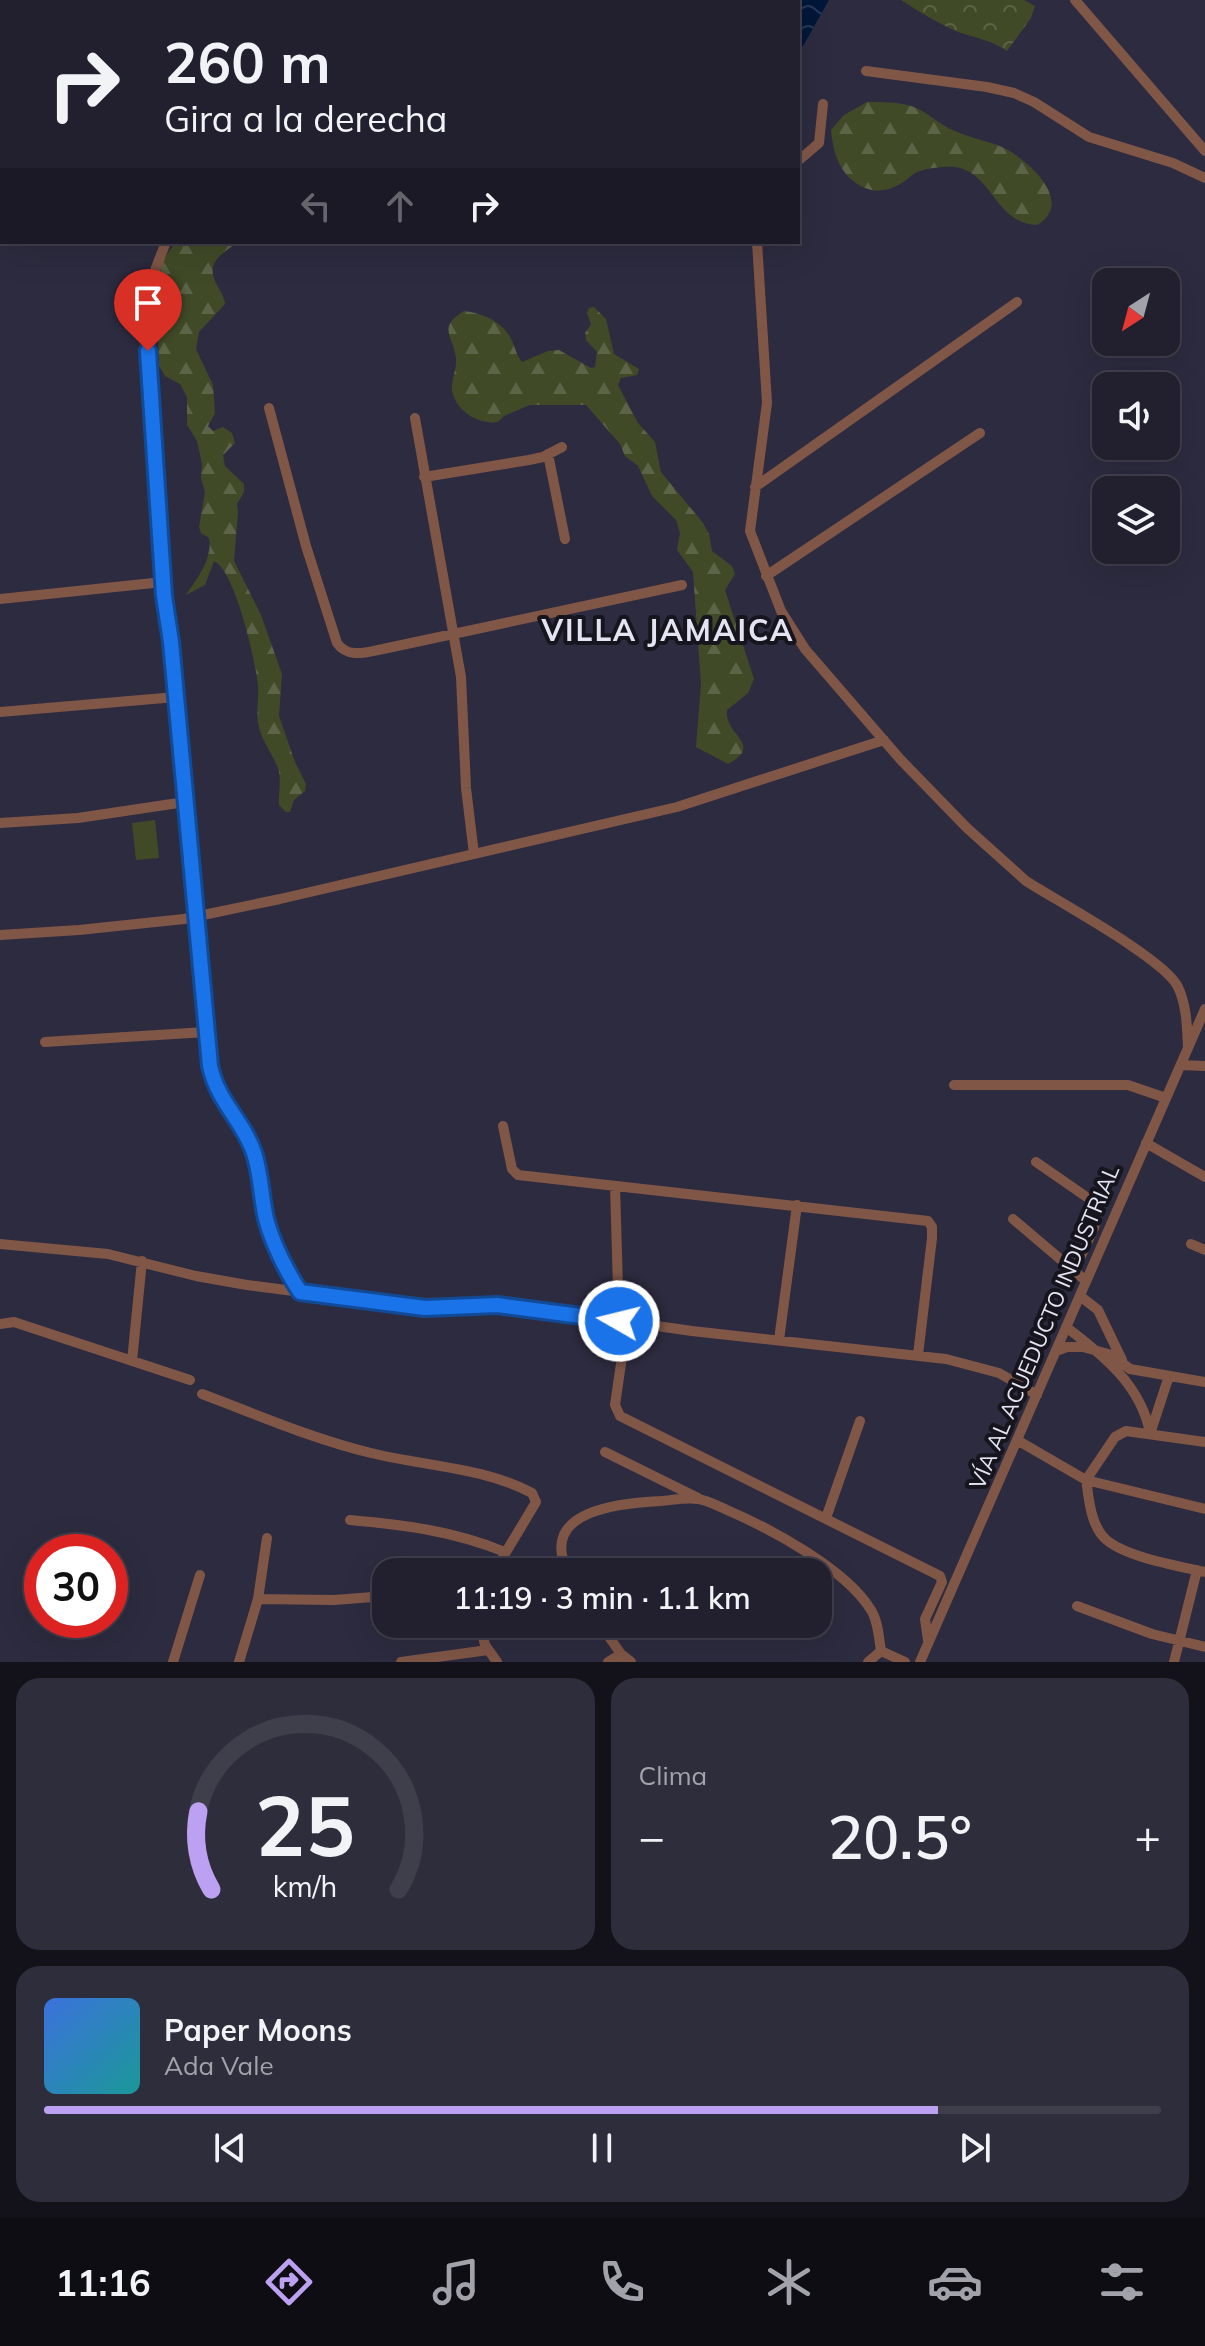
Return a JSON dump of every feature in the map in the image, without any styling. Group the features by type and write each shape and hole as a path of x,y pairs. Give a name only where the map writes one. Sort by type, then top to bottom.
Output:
{"street":[{"path":"1075,0 1205,151"},
{"path":"866,71 1014,93 1089,137 1173,163 1205,178"},
{"path":"800,159 819,143 823,104"},
{"path":"165,244 150,283 148,339 163,582 206,1032 213,1081 250,1143 270,1232 300,1292"},
{"path":"757,244 767,403 750,531 781,611 795,635 884,740 967,828 1018,875 1132,948 1173,979 1184,1009 1188,1048"},
{"path":"755,487 1017,302"},
{"path":"269,408 306,546 340,647 347,652 361,653 682,585"},
{"path":"415,418 463,697 466,788 474,854"},
{"path":"766,576 980,433"},
{"path":"424,477 529,460 562,447"},
{"path":"548,454 565,539"},
{"path":"0,599 163,582"},
{"path":"0,712 176,697"},
{"path":"0,935 106,928 197,916 677,807 884,740"},
{"path":"0,823 78,818 185,802"},
{"name":"VÍA AL ACUEDUCTO INDUSTRIAL","path":"920,1662 1204,1014"},
{"path":"45,1042 206,1032"},
{"path":"1181,1065 1205,1066"},
{"path":"954,1085 1128,1085 1166,1098"},
{"path":"503,1126 512,1169 518,1175 797,1205 931,1223 932,1238 918,1355"},
{"path":"1146,1143 1205,1177"},
{"path":"1036,1162 1088,1198 1098,1210 1094,1228 1074,1271"},
{"path":"615,1186 623,1321 615,1405 620,1416 942,1579 925,1619 928,1642"},
{"path":"779,1340 797,1205"},
{"path":"1013,1219 1086,1281"},
{"path":"0,1244 81,1251 142,1261 196,1276 425,1308 497,1305 918,1355 963,1362 999,1373 1037,1395"},
{"path":"1191,1244 1205,1250"},
{"path":"132,1361 142,1261"},
{"path":"1080,1296 1098,1310 1144,1409 1150,1433"},
{"path":"0,1324 14,1322 190,1380"},
{"path":"1066,1327 1130,1384"},
{"path":"1056,1351 1074,1347 1094,1350 1112,1355 1126,1367 1205,1382"},
{"path":"1150,1433 1169,1376"},
{"path":"202,1394 337,1444 476,1474 524,1489 537,1499 502,1558"},
{"path":"826,1518 860,1421"},
{"path":"1174,1662 1201,1571 1133,1553 1106,1540 1098,1530 1091,1510 1086,1480 1121,1433 1136,1430 1205,1442"},
{"path":"1017,1440 1086,1480 1205,1509"},
{"path":"605,1452 781,1537 836,1573 860,1594 874,1613 881,1651"},
{"path":"561,1558 565,1535 576,1520 595,1510 629,1503 700,1499"},
{"path":"350,1520 444,1532 505,1552"},
{"path":"239,1662 258,1599 267,1538"},
{"path":"173,1662 200,1575"},
{"path":"258,1599 372,1597"},
{"path":"1077,1606 1179,1642 1205,1647"},
{"path":"482,1638 497,1662"},
{"path":"609,1638 622,1658 631,1662"},
{"path":"401,1662 488,1650"},
{"path":"868,1662 881,1651"},
{"path":"881,1651 905,1662"},
{"path":"608,1662 622,1658"}],"green space":[{"path":"901,0 1024,0 1035,6 1031,18 1007,51 951,29"},
{"path":"867,102 911,106 949,128 1008,150 1028,165 1045,184 1051,206 1047,216 1037,225 1012,217 981,181 956,167 921,171 895,187 882,190 870,190 858,184 839,163 831,130 844,115"},
{"path":"175,244 235,244 214,264 214,277 225,304 199,332 196,349 213,385 215,413 208,426 213,431 223,427 232,433 235,443 223,455 225,466 244,484 244,492 237,504 234,561 261,615 282,674 279,716 306,784 305,791 294,800 290,812 279,805 279,772 259,729 258,686 253,658 237,598 222,568 214,561 205,585 186,595 203,568 210,546 209,538 201,533 199,527 205,492 197,441 187,425 187,397 180,384 165,376 159,366 157,293 162,261"},
{"path":"594,307 606,319 614,354 639,369 637,375 621,378 618,385 638,423 655,442 661,472 703,523 712,551 732,566 735,574 725,590 754,679 748,693 727,710 731,727 743,745 743,751 728,764 696,747 701,684 693,572 677,550 680,533 676,520 652,496 638,466 625,456 620,444 586,405 530,405 504,416 498,422 491,422 469,415 454,398 452,386 456,359 449,328 451,322 464,311 484,316 502,326 522,362 548,351 559,350 591,368 595,367 597,352 586,340 585,333 591,324 587,313 589,308"},
{"path":"155,820 159,858 136,860 132,823"}],"water":[{"path":"800,0 829,0 800,51"}],"district":[{"name":"VILLA JAMAICA","path":"668,630"}],"route":[{"path":"148,351 164,596 171,642 210,1066 222,1100 246,1135 254,1154 266,1220 288,1271 300,1292 425,1308 522,1307 619,1321"}]}
